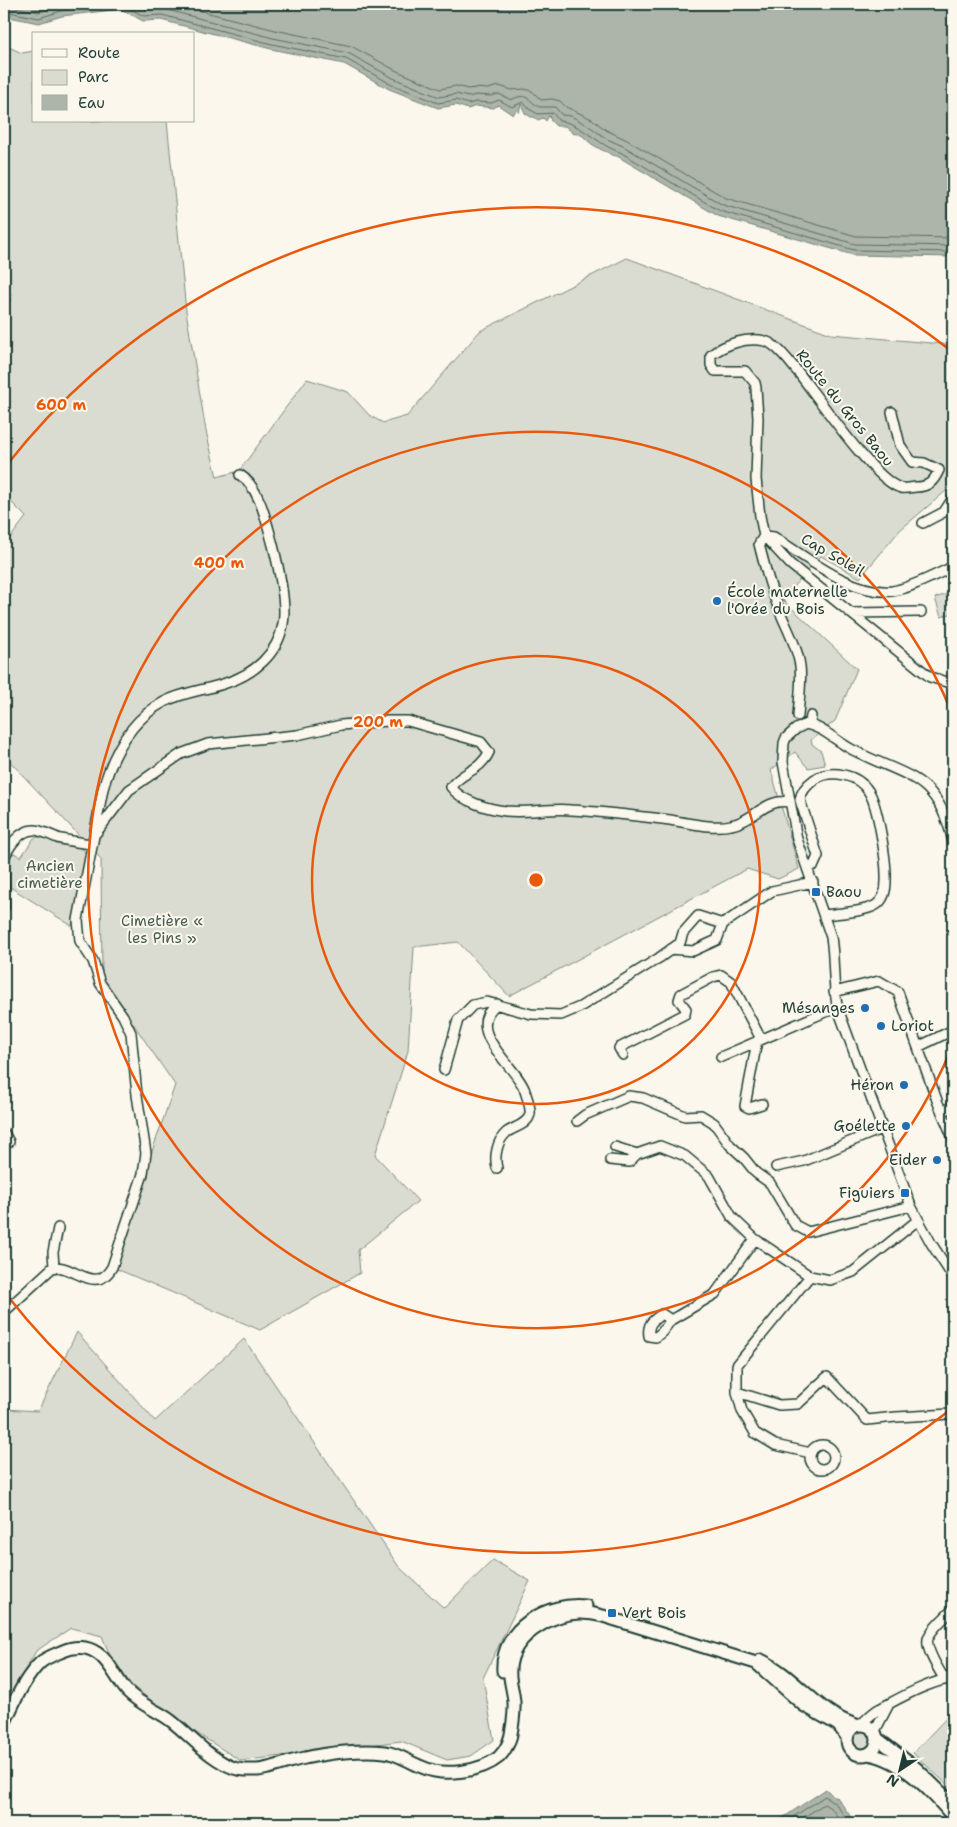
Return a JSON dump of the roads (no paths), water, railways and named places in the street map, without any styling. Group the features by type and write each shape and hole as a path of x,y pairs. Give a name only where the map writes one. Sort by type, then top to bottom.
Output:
{"main road":[{"path":"513,1721 503,1667 508,1645 516,1634 538,1615 557,1607 578,1605 597,1608 759,1659 782,1673 819,1706 843,1720 869,1726 876,1735 916,1768 953,1804"},
{"path":"4,1724 26,1682 42,1661 70,1648 82,1647 97,1652 103,1657 122,1686 134,1698 168,1719 217,1759 242,1770 263,1769 306,1758 359,1752 385,1752 398,1755 423,1768 434,1771 468,1769 484,1765 503,1753 511,1735 515,1707 510,1675 512,1658 517,1646 526,1635 546,1622 568,1613 578,1612 603,1616 756,1664 803,1705 838,1725 847,1738"},
{"path":"858,1725 849,1731 847,1738 847,1743 852,1751 860,1755 868,1754 883,1758 901,1768 931,1793 953,1817"},
{"path":"868,1754 875,1748 876,1735"}],"street":[{"name":"Route du Gros Baou","path":"764,536 756,479 758,418 755,383 745,371 715,370 711,365 711,355 722,346 742,341 766,341 785,356 836,424 884,478 901,488 922,487 934,481 938,470 924,462 912,462 900,445 892,412"},
{"path":"4,1312 49,1269 54,1267 60,1267 88,1279 102,1277 109,1272 143,1174 146,1159 130,1033 123,1016 100,983 93,961 82,944 78,920 109,769 124,738 134,726 162,703 227,683 248,674 266,659 279,636 283,624 284,610 274,550 257,496 247,481 240,475"},
{"path":"923,523 944,512 953,498"},
{"name":"Cap Soleil","path":"764,536 774,536 834,575 863,588 890,591 901,589 953,567"},
{"path":"953,684 930,677 790,564 764,536 760,544 767,577 777,606 788,626 800,665 801,721 784,743 783,762 789,802 797,839 824,915 833,951 834,992 838,1009 911,1206 953,1277"},
{"path":"851,613 921,612"},
{"path":"800,694 820,729"},
{"path":"801,721 810,722 810,714"},
{"path":"93,840 128,790 181,754 208,744 297,735 342,725 388,721 408,722 481,742 489,752 485,761 476,769 457,778 452,787 456,794 488,808 506,811 570,810 702,825 730,825 752,817 775,801 789,802"},
{"path":"801,721 820,729 841,744 912,776 924,784 942,807 948,819 953,842"},
{"path":"807,868 814,865 818,856 800,800 803,791 824,774 834,773 859,782 868,789 872,797 886,869 885,892 877,905 867,909 824,915"},
{"path":"4,860 5,854 12,844 28,831 36,830 60,839 93,840"},
{"path":"4,874 4,908"},
{"path":"671,949 693,951 717,940 723,924 772,892 812,882"},
{"path":"444,1070 458,1020 473,1005 487,1002 531,1014 561,1015 580,1007 671,949 680,942 683,933 698,916 723,924"},
{"path":"624,1055 619,1048 685,1014 686,1009 680,1000 681,994 720,975 732,982 759,1040 745,1106 749,1108 762,1104"},
{"path":"834,992 879,981 898,992 953,1138"},
{"path":"497,1004 487,1015 485,1022 487,1035 500,1056 524,1086 530,1114 527,1119 506,1133 502,1139 496,1154 497,1168"},
{"path":"721,1057 826,1012 838,1009"},
{"path":"918,1047 953,1030"},
{"path":"577,1120 629,1096 643,1098 685,1116 701,1115 714,1123 730,1145 756,1173 770,1184 795,1225 808,1232 911,1206"},
{"path":"942,1112 953,1106"},
{"path":"776,1167 804,1161 881,1129"},
{"path":"4,1132 9,1142"},
{"path":"610,1160 629,1162 637,1154 660,1146 685,1156 710,1176 732,1217 755,1239 810,1276 830,1280 852,1272 918,1220"},
{"path":"615,1147 637,1154"},
{"path":"54,1267 53,1252 58,1228"},
{"path":"671,1320 714,1294 755,1239"},
{"path":"810,1276 737,1364 736,1392 742,1411 755,1433 775,1445 810,1453"},
{"path":"736,1392 779,1405 798,1404 827,1377 867,1420 953,1413"},
{"path":"858,1725 879,1709 906,1695 949,1679 931,1654 927,1640 930,1634 953,1609"},
{"path":"876,1735 888,1705"}],"water":[{"path":"4,4 953,4 953,257 853,255 718,216 617,156 611,155 595,146 583,136 577,133 574,134 565,126 556,126 551,121 549,115 546,121 543,118 538,120 531,117 525,113 521,104 519,113 516,110 513,115 498,105 494,108 476,106 468,109 456,105 438,108 389,89 344,64 271,49 161,20 143,21 121,9 62,16 39,23 4,16"},
{"path":"826,1789 835,1798 837,1797 855,1823 775,1823"}],"place":[{"name":"École maternelle l'Orée du Bois","path":"717,601"},
{"name":"Baou","path":"816,892"},
{"name":"Mésanges","path":"865,1008"},
{"name":"Loriot","path":"881,1026"},
{"name":"Héron","path":"904,1085"},
{"name":"Goélette","path":"906,1126"},
{"name":"Eider","path":"937,1160"},
{"name":"Figuiers","path":"905,1193"},
{"name":"Vert Bois","path":"612,1613"}],"park label":[{"name":"Ancien cimetière","path":"50,874"},
{"name":"Cimetière « les Pins »","path":"162,930"}]}
